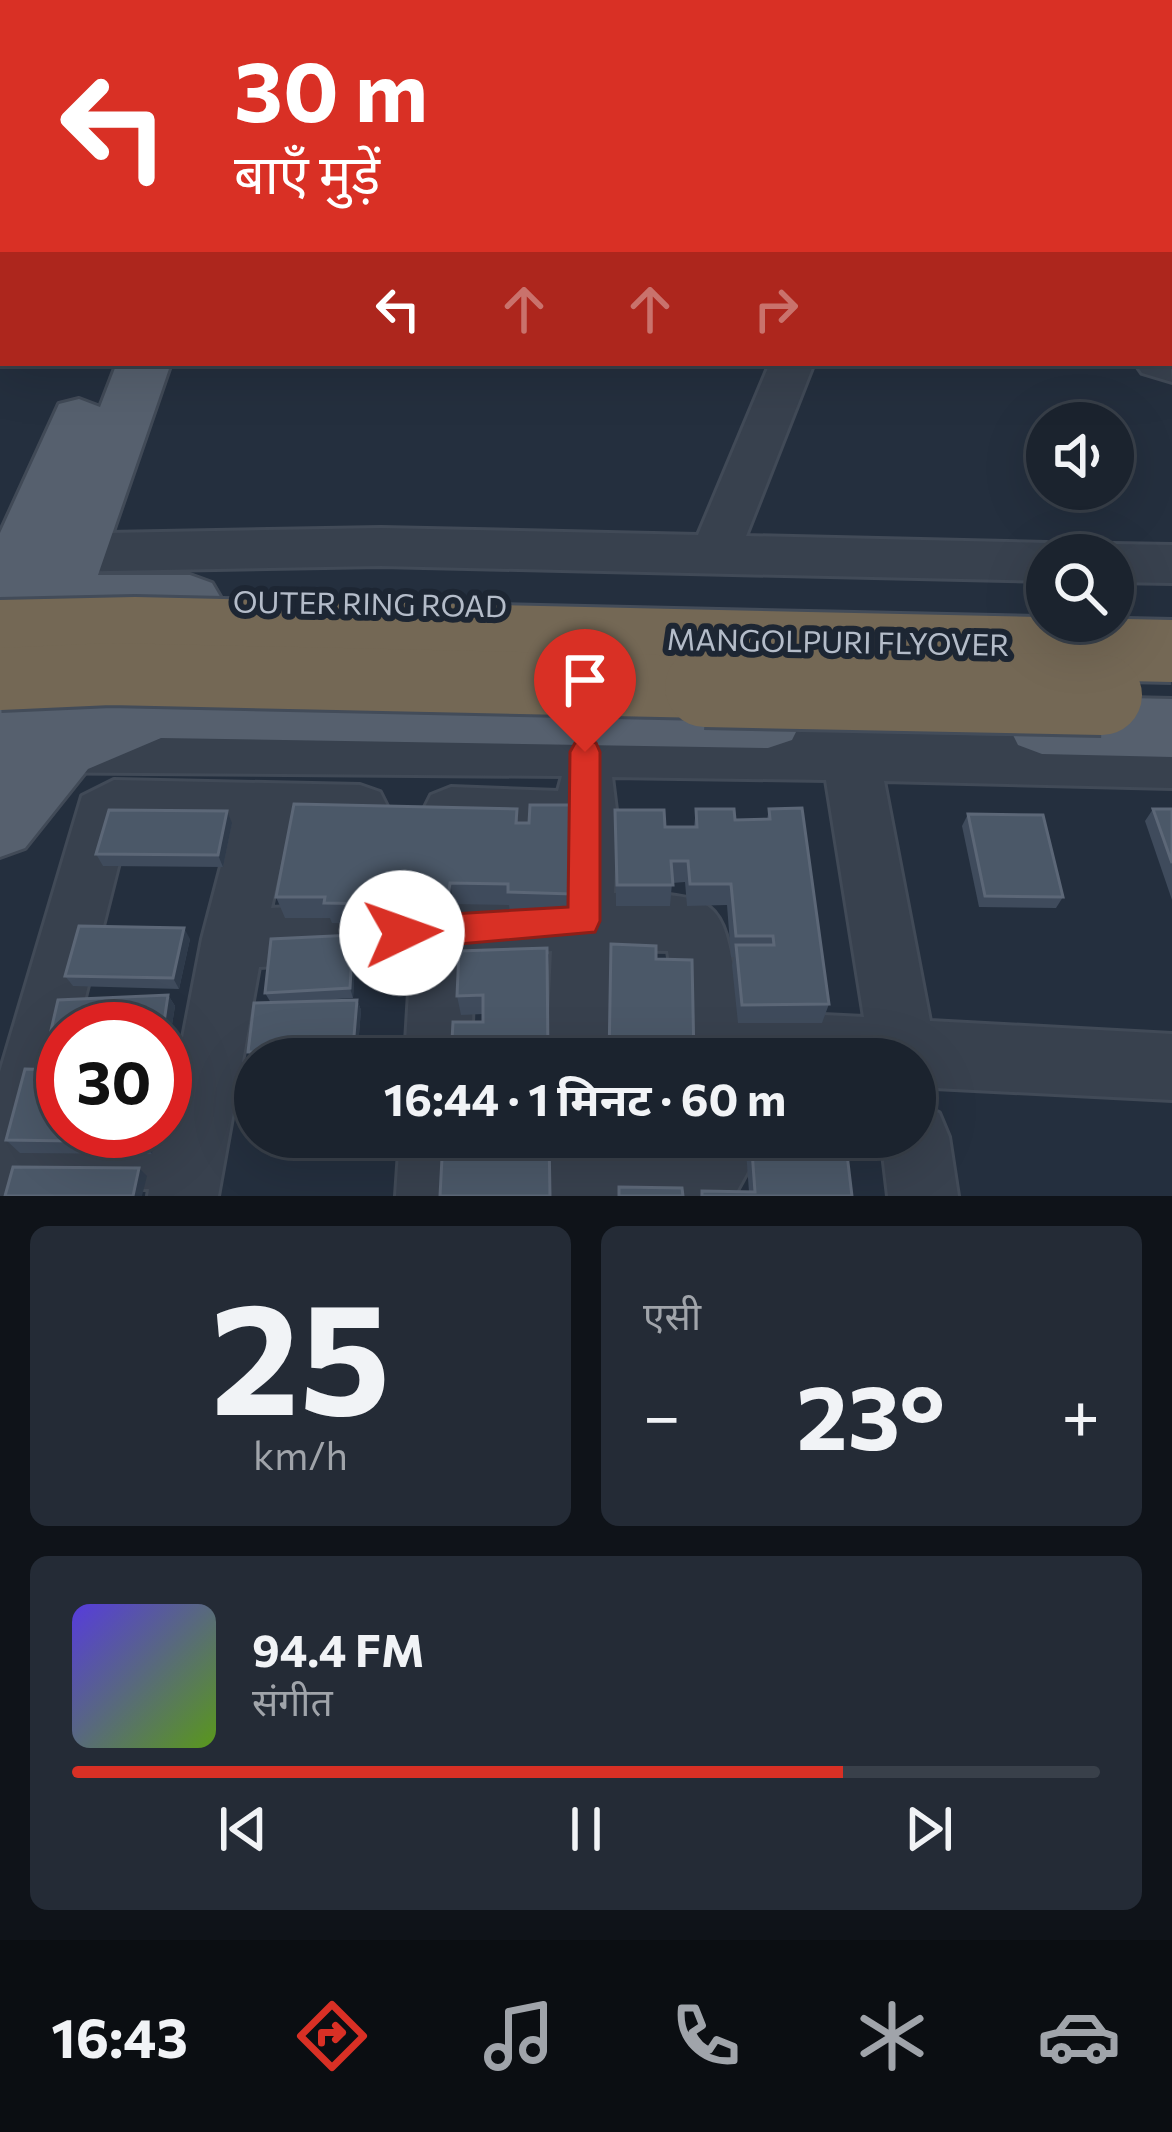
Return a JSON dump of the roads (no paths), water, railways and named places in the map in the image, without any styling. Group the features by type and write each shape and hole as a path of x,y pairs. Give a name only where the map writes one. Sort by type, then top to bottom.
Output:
{"highway":[{"name":"MANGOLPURI FLYOVER","path":"19,585 135,628 1172,651"},
{"name":"MANGOLPURI FLYOVER","path":"12,728 110,674 1172,696"}],"main road":[{"path":"0,825 12,728 19,585 101,366"},
{"path":"19,585 142,366"},
{"name":"OUTER RING ROAD","path":"19,585 656,612 1172,626"},
{"path":"656,612 667,718"},
{"path":"12,728 159,709 1172,728"}],"street":[{"path":"713,556 791,366"},
{"path":"19,585 381,547 1026,562"},
{"path":"1134,563 1172,564"},
{"path":"12,728 585,752 1172,764"},
{"path":"581,1038 588,818 585,752"},
{"path":"851,758 901,1038"},
{"path":"265,807 233,939 187,1176 6,1175 95,826 114,806 265,807 588,818"},
{"path":"233,939 444,932 584,921 691,925 715,1038"},
{"path":"439,1038 444,932"},
{"path":"936,1057 1172,1067"},
{"path":"431,1196 433,1158"},
{"path":"578,1172 701,1180 716,1165 716,1158"},
{"path":"917,1158 922,1196"}]}
